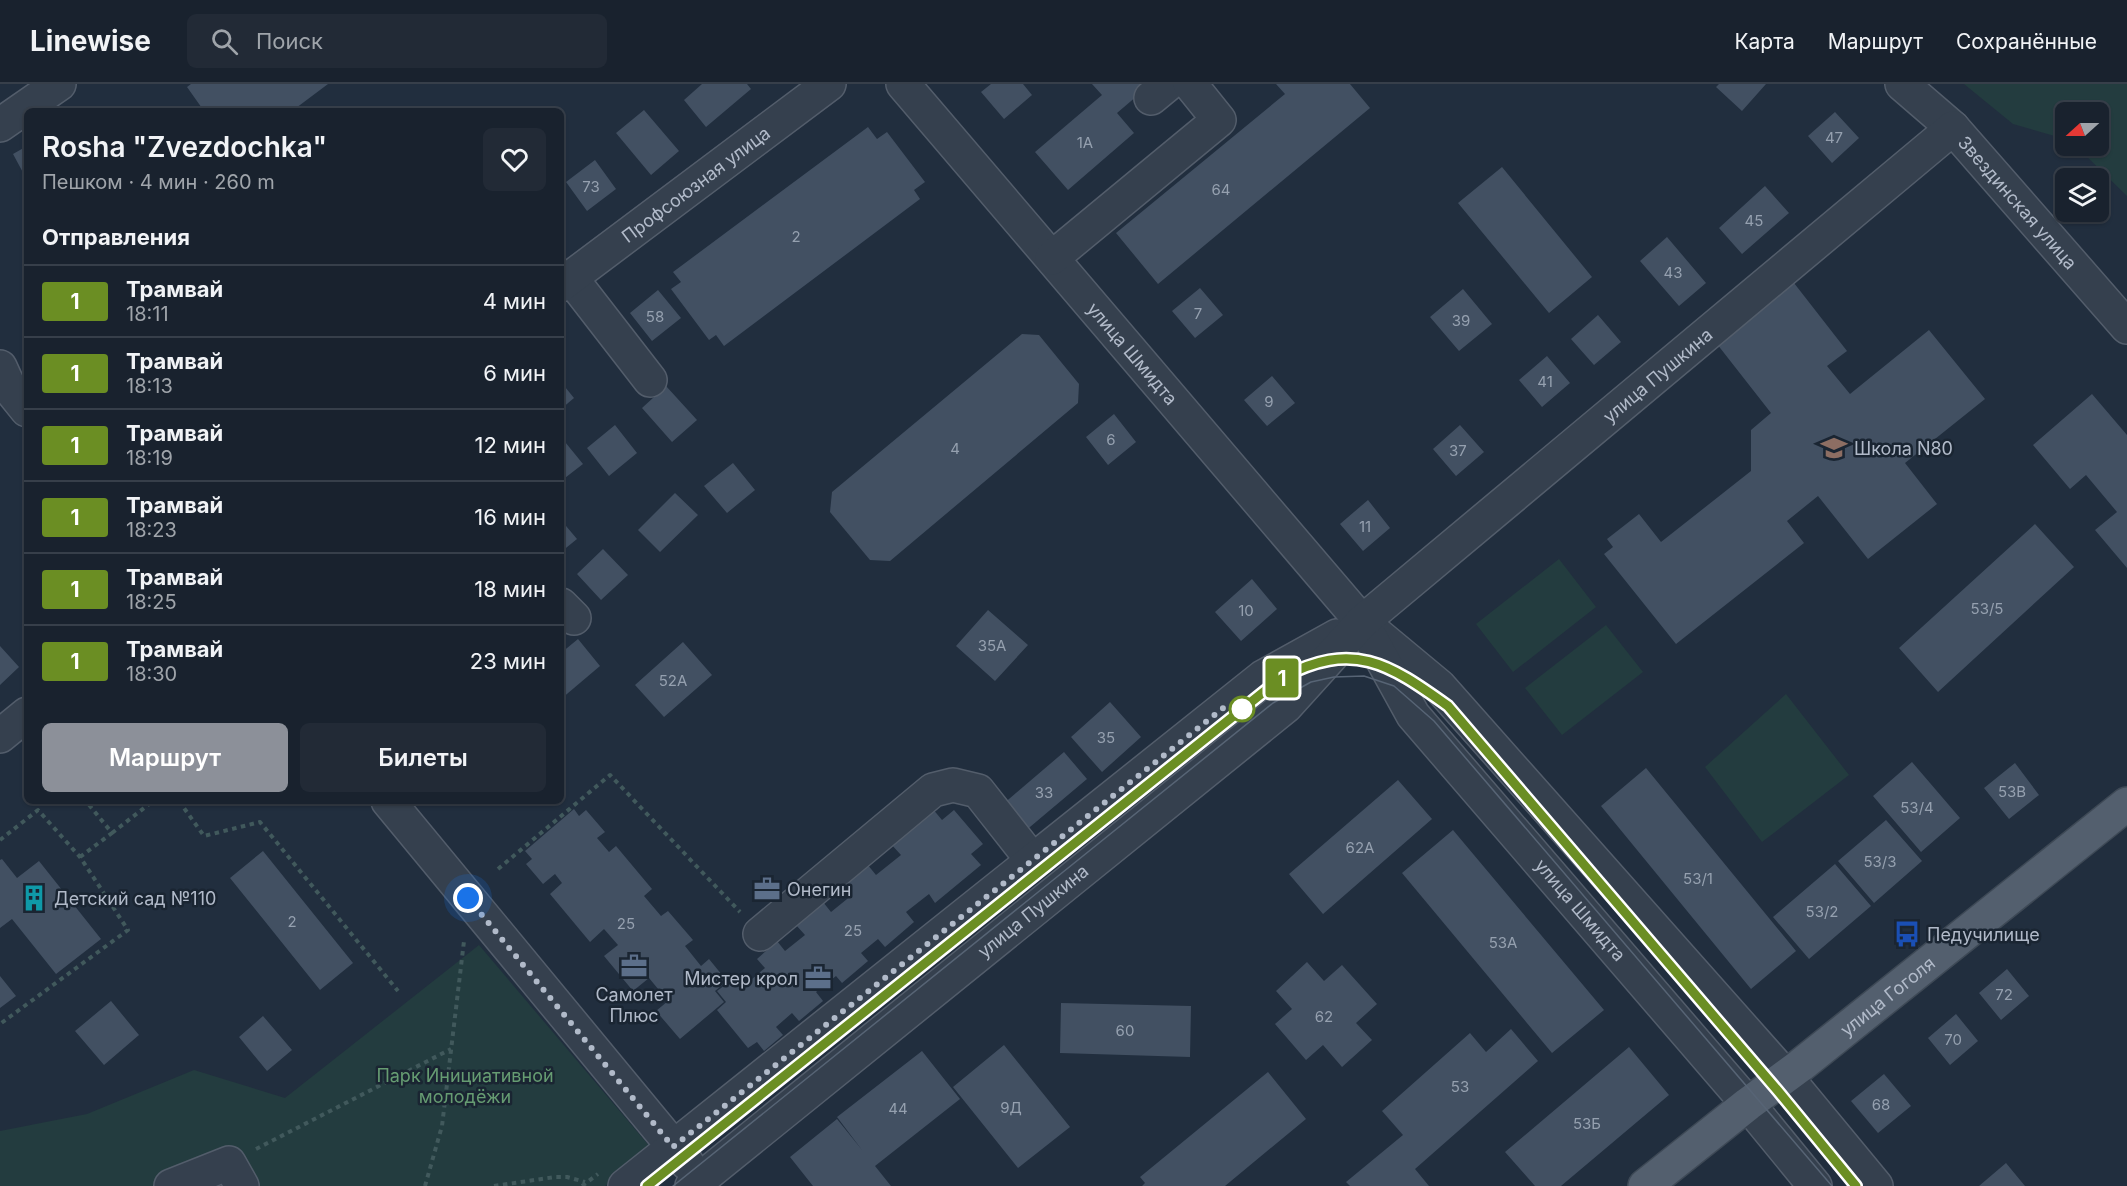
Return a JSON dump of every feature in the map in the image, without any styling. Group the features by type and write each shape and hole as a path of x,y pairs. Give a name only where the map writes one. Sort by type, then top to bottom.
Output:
{"main road":[{"name":"улица Гоголя","path":"1645,1186 1748,1104 1786,1077 2127,804"}],"street":[{"path":"24,108 59,84"},
{"name":"Профсоюзная улица","path":"566,281 829,84"},
{"name":"улица Шмидта","path":"903,84 1362,622 1439,686 1786,1077 1876,1186"},
{"path":"1052,258 1219,120 1190,84"},
{"name":"Звездинская улица","path":"1902,84 1953,128 2127,327"},
{"path":"0,125 24,108"},
{"name":"улица Пушкина","path":"699,1184 1286,706 1362,622 1953,128"},
{"path":"566,281 650,380"},
{"path":"0,368 10,389 24,406"},
{"name":"улица Шмидта","path":"1362,622 1413,715 1748,1104 1815,1186"},
{"name":"улица Пушкина","path":"625,1186 1263,677 1362,622"},
{"path":"0,736 24,716"},
{"path":"760,934 933,790 953,785 978,791 1033,861"},
{"path":"390,804 673,1147 699,1184"},
{"path":"171,1186 235,1175"}],"path":[{"path":"498,869 610,775 760,934"},
{"path":"89,804 112,832"},
{"path":"80,857 149,804"},
{"path":"181,804 204,836 260,822 398,991"},
{"path":"0,840 38,810 80,857 128,930 0,1024"},
{"path":"425,1186 442,1126 468,898"},
{"path":"235,1175 451,1049"},
{"path":"494,1186 555,1177 567,1177 585,1182"}],"green space":[{"path":"1964,84 2127,84 2127,196 2109,178 2109,168 2098,168 2086,156 2109,156 2109,102 2055,102 2055,136 2013,124"},
{"path":"1559,559 1596,607 1513,672 1476,624"},
{"path":"1606,625 1643,672 1562,735 1525,688"},
{"path":"1786,694 1849,775 1762,842 1705,767"},
{"name":"Парк Инициативной молодёжи","path":"479,945 651,1148 605,1186 0,1186 0,1131 87,1114 194,1070 285,1098"}],"building":[{"path":"191,84 328,84 296,108 202,108 187,87"},
{"path":"702,84 747,84 751,89 706,127 684,100"},
{"path":"991,84 1023,84 1032,95 1004,119 981,92"},
{"path":"1092,84 1151,84 1117,113 1134,133 1068,190 1035,152 1102,95"},
{"path":"1276,84 1350,84 1370,108 1158,284 1116,233 1285,94"},
{"path":"1719,84 1766,84 1742,111 1716,87"},
{"path":"644,110 679,151 651,175 616,133"},
{"path":"1835,112 1859,138 1832,163 1808,136"},
{"path":"868,127 877,139 887,132 925,182 914,190 920,199 724,346 716,335 709,340 671,289 681,282 673,272"},
{"path":"24,148 24,174 13,154"},
{"path":"595,160 616,189 587,211 566,182"},
{"path":"1502,167 1592,277 1549,313 1458,203"},
{"path":"1765,186 1789,213 1742,254 1719,228"},
{"path":"1667,237 1706,283 1679,306 1640,261"},
{"path":"1794,283 1847,351 1827,366 1850,394 1929,330 1985,399 1905,463 1937,504 1868,559 1818,496 1787,521 1804,543 1676,644 1604,554 1613,547 1607,539 1639,514 1661,542 1751,471 1751,430 1771,413 1717,344"},
{"path":"1200,288 1223,315 1195,338 1172,311"},
{"path":"1463,289 1492,324 1459,351 1430,317"},
{"path":"658,290 681,318 652,341 630,313"},
{"path":"1598,315 1621,342 1594,365 1571,339"},
{"path":"1022,334 1039,335 1079,384 1078,403 890,561 870,560 830,512 832,492"},
{"path":"1547,356 1570,383 1542,407 1519,380"},
{"path":"1272,376 1295,403 1267,426 1244,400"},
{"path":"564,386 574,398 564,406"},
{"path":"666,386 697,420 672,442 642,408"},
{"path":"2092,394 2127,435 2127,568 2095,530 2117,512 2086,475 2070,489 2033,445"},
{"path":"1114,414 1136,442 1108,465 1086,437"},
{"path":"615,425 637,453 609,476 587,448"},
{"path":"1460,425 1484,452 1456,476 1433,449"},
{"path":"564,441 583,464 564,479"},
{"path":"733,463 755,490 727,513 704,486"},
{"path":"675,493 698,515 660,552 638,530"},
{"path":"1368,500 1390,528 1363,551 1340,524"},
{"path":"564,524 577,539 564,550"},
{"path":"2035,524 2074,567 1938,692 1899,648"},
{"path":"603,549 628,575 601,600 577,574"},
{"path":"1252,579 1277,609 1241,641 1215,612"},
{"path":"988,610 1028,645 995,681 956,646"},
{"path":"578,639 600,666 564,696 564,651"},
{"path":"683,642 712,675 664,717 635,685"},
{"path":"0,646 19,667 0,685"},
{"path":"1110,702 1141,737 1102,772 1071,737"},
{"path":"1064,752 1087,779 1024,832 1002,805"},
{"path":"1912,762 1960,818 1921,852 1873,796"},
{"path":"2015,763 2039,795 2009,819 1984,788"},
{"path":"1646,768 1796,951 1751,989 1601,806"},
{"path":"1398,780 1432,819 1323,914 1289,874"},
{"path":"932,808 942,820 954,810 983,844 971,854 981,865 935,903 929,894 906,912 914,922 885,947 878,939 861,953 868,961 842,983 836,976 816,992 823,1001 799,1021 792,1013 776,1027 783,1035 764,1051 757,1042 748,1048 717,1010 726,1002 717,991 737,976 744,986 765,968 757,959 777,941 785,951 805,935 796,925 823,902 831,912 852,895 843,885 867,864 876,875 901,855 890,843"},
{"path":"574,809 579,816 586,810 605,832 597,838 609,852 616,846 652,889 644,896 661,916 668,911 693,940 685,946 701,966 709,959 727,981 715,991 724,1002 680,1039 656,1011 668,1001 649,978 633,991 604,956 618,945 604,929 590,942 550,894 562,883 555,874 543,884 526,864 532,859 525,851"},
{"path":"1886,820 1922,861 1874,903 1838,861"},
{"path":"1453,830 1604,1010 1552,1053 1402,873"},
{"path":"263,851 353,963 320,990 230,878"},
{"name":"Детский сад №110","path":"2,859 17,878 39,861 101,939 56,974 12,919 0,928 0,860"},
{"path":"1835,864 1871,906 1809,959 1773,917"},
{"path":"1307,962 1324,981 1342,965 1377,1004 1356,1023 1372,1040 1342,1067 1323,1045 1306,1060 1275,1024 1292,1009 1276,991"},
{"path":"2007,969 2029,996 2001,1020 1979,993"},
{"path":"0,976 16,996 0,1008"},
{"path":"111,1001 139,1035 104,1065 75,1031"},
{"path":"1061,1003 1191,1006 1190,1057 1060,1053"},
{"path":"1956,1014 1978,1041 1950,1065 1928,1038"},
{"path":"263,1016 292,1050 267,1071 239,1037"},
{"path":"1511,1029 1538,1061 1415,1169 1429,1186 1350,1186 1346,1182 1403,1135 1382,1111 1470,1033 1486,1052"},
{"path":"1004,1045 1070,1127 1018,1168 953,1087"},
{"path":"1629,1047 1669,1095 1561,1186 1535,1186 1505,1152"},
{"path":"922,1051 960,1099 875,1166 891,1186 813,1186 790,1157 837,1119 862,1150 837,1117"},
{"path":"1268,1072 1306,1119 1225,1186 1142,1186 1145,1183 1140,1177"},
{"path":"1884,1074 1911,1106 1878,1133 1851,1101"},
{"path":"2006,1163 2025,1186 1979,1186"}],"tram line":[{"path":"647,1186 1264,691 1305,668 1320,663 1350,659 1366,660 1399,672 1448,706 1757,1066 1856,1186"},
{"name":"1","path":"647,1186 1281,678 1323,661 1355,659 1381,664 1410,678 1448,706 1778,1091 1856,1186"},
{"path":"673,1186 1273,703 1311,682 1334,677 1364,676 1394,686 1434,721 1832,1186"}],"place":[{"name":"Школа N80","path":"1834,448"},
{"name":"Онегин","path":"767,889"},
{"name":"Детский сад №110","path":"34,898"},
{"name":"Педучилище","path":"1907,934"},
{"name":"Самолет Плюс","path":"634,966"},
{"name":"Мистер крол","path":"818,978"}],"route":[{"path":"468,898 673,1147 1227,705 1242,709"}]}
